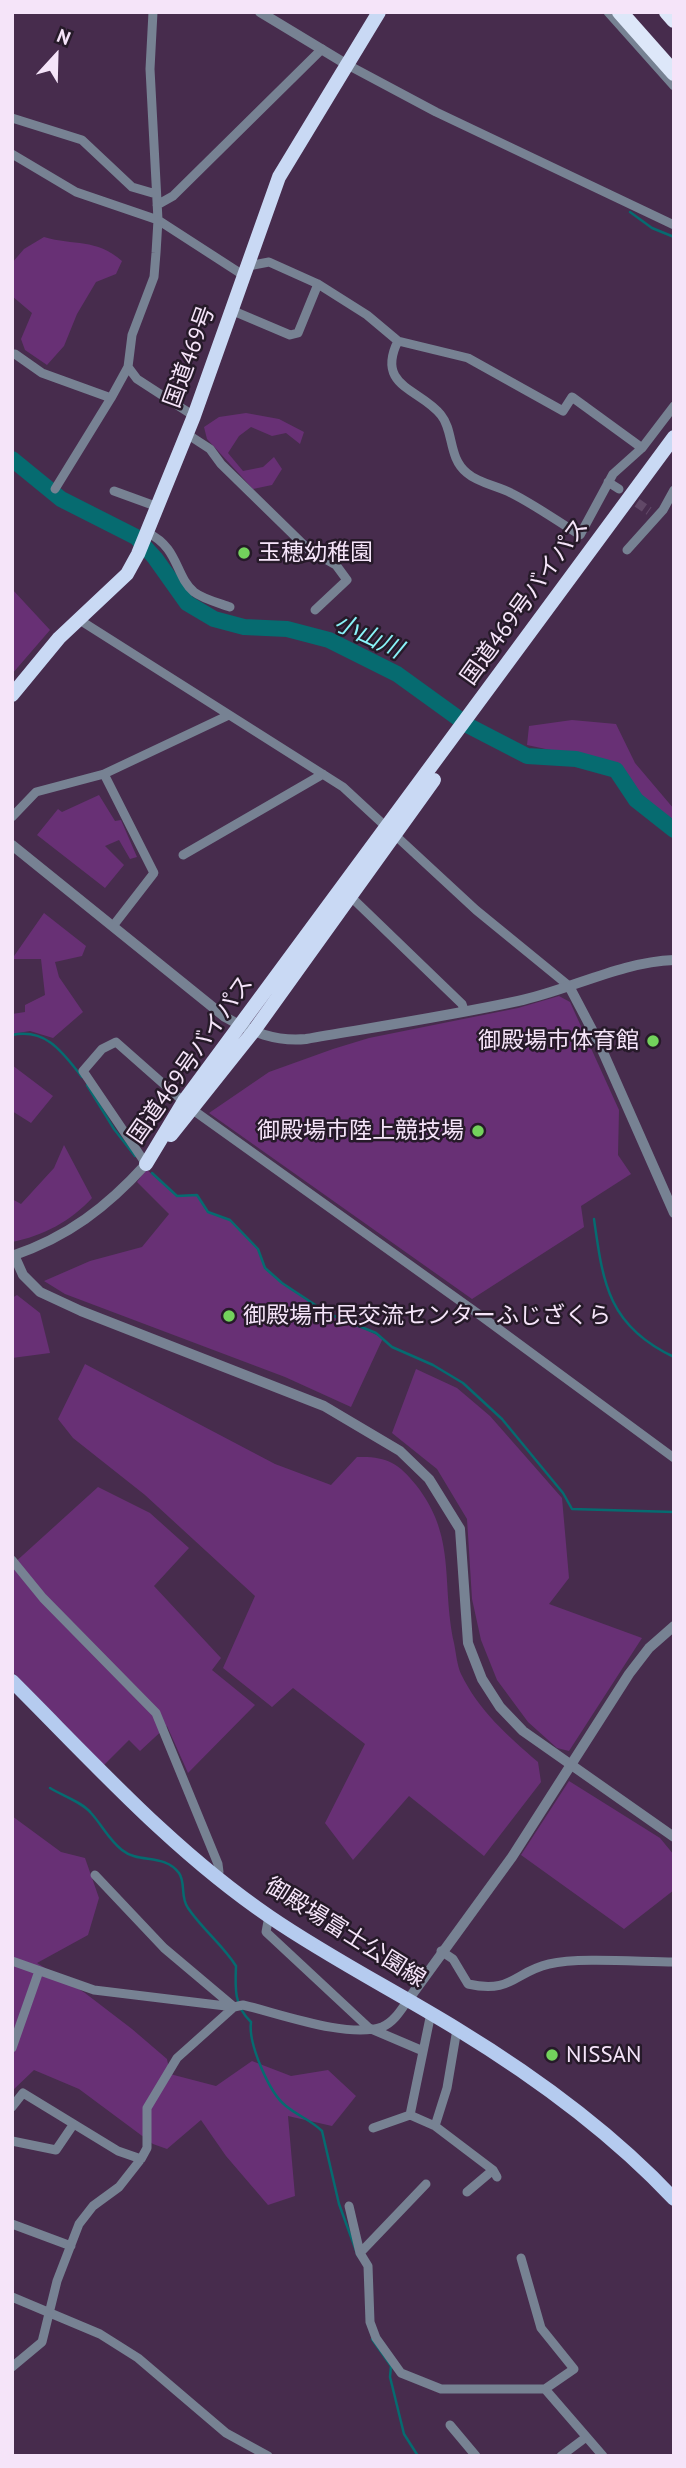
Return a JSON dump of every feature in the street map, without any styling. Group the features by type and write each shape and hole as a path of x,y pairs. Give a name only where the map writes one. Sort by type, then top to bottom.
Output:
{"highway":[{"name":"国道469号","path":"12,695 78,619 127,574 144,541 194,416 279,177 379,12"},
{"path":"620,12 674,72"},
{"path":"667,12 674,20"},
{"name":"国道469号バイパス","path":"247,1029 674,437"},
{"name":"国道469号バイパス","path":"475,715 674,451"},
{"name":"国道469号バイパス","path":"146,1164 350,896 392,830"}],"main road":[{"name":"御殿場富士公園線","path":"12,1681 134,1804 215,1877 269,1916 504,2059 581,2116 674,2199"}],"street":[{"path":"55,489 128,367 132,335 154,277 159,220 150,69 153,12"},
{"path":"260,12 346,64 436,112 674,225"},
{"path":"608,12 674,86"},
{"path":"157,205 173,196 322,50"},
{"path":"12,118 82,140 132,187 156,194"},
{"path":"12,154 76,192 159,220 245,271 269,262 318,284 367,315 398,341 468,358 563,411 572,397 642,448"},
{"path":"231,310 290,335 298,333 318,284"},
{"path":"398,341 392,353 394,375 401,385 442,415 452,451 467,474 512,493 580,535 592,518 608,482 642,448 674,406"},
{"path":"15,354 42,373 111,398"},
{"path":"128,367 137,379 194,416"},
{"path":"187,434 210,449 221,464 308,549 336,565 347,580 315,610"},
{"path":"608,482 619,489"},
{"path":"627,550 674,490"},
{"path":"114,491 158,506"},
{"path":"144,541 158,537 174,555 195,592 230,607"},
{"path":"78,619 323,774 392,830 476,910 569,986 599,1043 674,1213"},
{"path":"12,817 36,792 104,774 229,715"},
{"path":"104,774 154,873 113,926"},
{"path":"183,855 323,774"},
{"path":"12,845 247,1029 279,1039 298,1040 520,1001 659,961 674,960"},
{"path":"350,896 462,1004 464,1010"},
{"path":"674,1458 189,1106 116,1042 102,1049 83,1071 146,1164 110,1202 80,1225 62,1236 13,1255 23,1275 40,1292 81,1311 324,1406 400,1451 429,1479 460,1529 468,1643 482,1679 500,1707 523,1731 674,1837"},
{"path":"12,1560 43,1598 156,1713 218,1864 219,1872 215,1877"},
{"path":"12,1961 94,1990 234,2007 243,2005 339,2027 381,2027 393,2020 512,1857 570,1764 649,1648 674,1626"},
{"path":"95,1875 164,1948 234,2007"},
{"path":"269,1916 266,1932 369,2028 423,2051"},
{"path":"441,1951 453,1959 468,1984 483,1988 513,1983 547,1964 674,1962"},
{"path":"12,2048 39,1971"},
{"path":"12,2367 42,2342 57,2281 86,2213 119,2187 147,2148 147,2108 177,2058 234,2007"},
{"path":"410,2115 431,2013"},
{"path":"436,2126 447,2088 457,2029"},
{"path":"12,2107 23,2093 118,2151 141,2159"},
{"path":"373,2128 410,2115 436,2126 495,2173 467,2192"},
{"path":"12,2141 56,2150 73,2125"},
{"path":"360,2253 426,2184"},
{"path":"349,2206 360,2253 368,2266 370,2322 376,2338 401,2373 441,2389 545,2389 574,2369 541,2328 522,2258"},
{"path":"12,2224 71,2246"},
{"path":"12,2297 100,2334 138,2358 226,2433 268,2456"},
{"path":"545,2389 603,2456"},
{"path":"450,2425 476,2456"},
{"path":"561,2456 585,2438"}],"shaded area":[{"path":"44,237 94,246 122,261 116,274 96,282 77,314 64,346 47,365 25,350 21,339 32,313 12,296 12,263 24,249"},
{"path":"246,413 279,419 304,432 300,444 286,433 272,436 251,427 239,436 228,453 243,471 263,467 274,457 282,469 272,485 253,489 207,439 204,427 219,417"},
{"path":"12,589 50,630 12,674"},
{"path":"572,720 616,724 635,763 674,809 674,838 611,763 527,745 529,726"},
{"path":"99,795 115,821 121,820 137,857 130,859 119,840 105,846 124,865 105,888 37,835 58,809 62,812"},
{"path":"44,913 86,946 82,956 55,962 59,977 83,1012 53,1038 30,1031 12,1034 12,1014 25,1012 25,1005 45,995 41,959 12,959"},
{"path":"559,996 570,1002 619,1110 618,1155 631,1174 581,1206 584,1227 472,1299 209,1113 269,1072 333,1049 369,1038 518,1008"},
{"path":"12,1065 53,1096 31,1123 12,1111"},
{"path":"64,1145 92,1198 75,1214 56,1226 35,1236 12,1242 12,1199 21,1204 54,1168"},
{"path":"146,1169 177,1196 197,1195 208,1212 230,1220 258,1249 265,1268 282,1283 318,1307 383,1338 351,1407 285,1377 65,1294 44,1281 90,1261 142,1247 169,1214 137,1182"},
{"path":"17,1295 40,1313 50,1353 12,1358 12,1298"},
{"path":"85,1364 275,1464 331,1485 357,1457 367,1457 383,1459 397,1466 416,1485 429,1504 443,1542 450,1621 461,1674 485,1711 538,1762 541,1782 484,1856 409,1796 353,1860 325,1823 365,1744 293,1688 272,1707 223,1668 255,1596 145,1495 73,1438 58,1419"},
{"path":"416,1369 457,1388 490,1416 562,1498 569,1578 549,1604 642,1638 569,1751 557,1748 528,1722 497,1680 481,1640 472,1599 467,1519 437,1469 392,1433"},
{"path":"98,1487 150,1513 189,1548 154,1586 221,1658 212,1670 255,1705 188,1773 167,1726 140,1751 129,1740 104,1765 12,1671 12,1565"},
{"path":"569,1781 660,1838 674,1855 674,1890 624,1929 521,1855"},
{"path":"12,1816 61,1852 85,1858 99,1898 88,1935 37,1963 85,1993 132,2029 167,2059 170,2074 216,2086 252,2061 291,2076 328,2070 356,2096 332,2126 288,2116 295,2196 268,2205 226,2156 201,2120 167,2149 153,2144 79,2089 34,2070 12,2091"}],"waterway":[{"path":"630,212 652,228 674,237"},
{"name":"小山川","path":"12,459 61,499 136,537 155,558 187,603 214,619 244,627 287,629 329,640 397,674 469,726 527,756 576,759 616,770 636,800 674,830"},
{"path":"12,1035 35,1035 45,1039 61,1051 82,1077"},
{"path":"87,1085 114,1129 135,1156"},
{"path":"152,1173 177,1196 197,1195 208,1212 230,1220 258,1249 265,1268 282,1283 329,1314 376,1333 392,1347 433,1365 463,1383 502,1419 563,1493 572,1509 674,1512"},
{"path":"594,1219 606,1283 622,1317 652,1345 674,1357"},
{"path":"50,1788 87,1809 122,1850 136,1857 166,1863 179,1873 188,1908 236,1966 236,1989 241,2010 251,2022 256,2054 273,2090 286,2106 322,2131 339,2204 358,2256"},
{"path":"372,2339 391,2366 390,2377 404,2434 418,2456"}],"tunnel":[{"path":"626,495 649,511"}],"place":[{"name":"玉穂幼稚園","path":"244,553"},
{"name":"御殿場市体育館","path":"653,1041"},
{"name":"御殿場市陸上競技場","path":"478,1131"},
{"name":"御殿場市民交流センターふじざくら","path":"229,1316"},
{"name":"NISSAN","path":"552,2055"}]}
